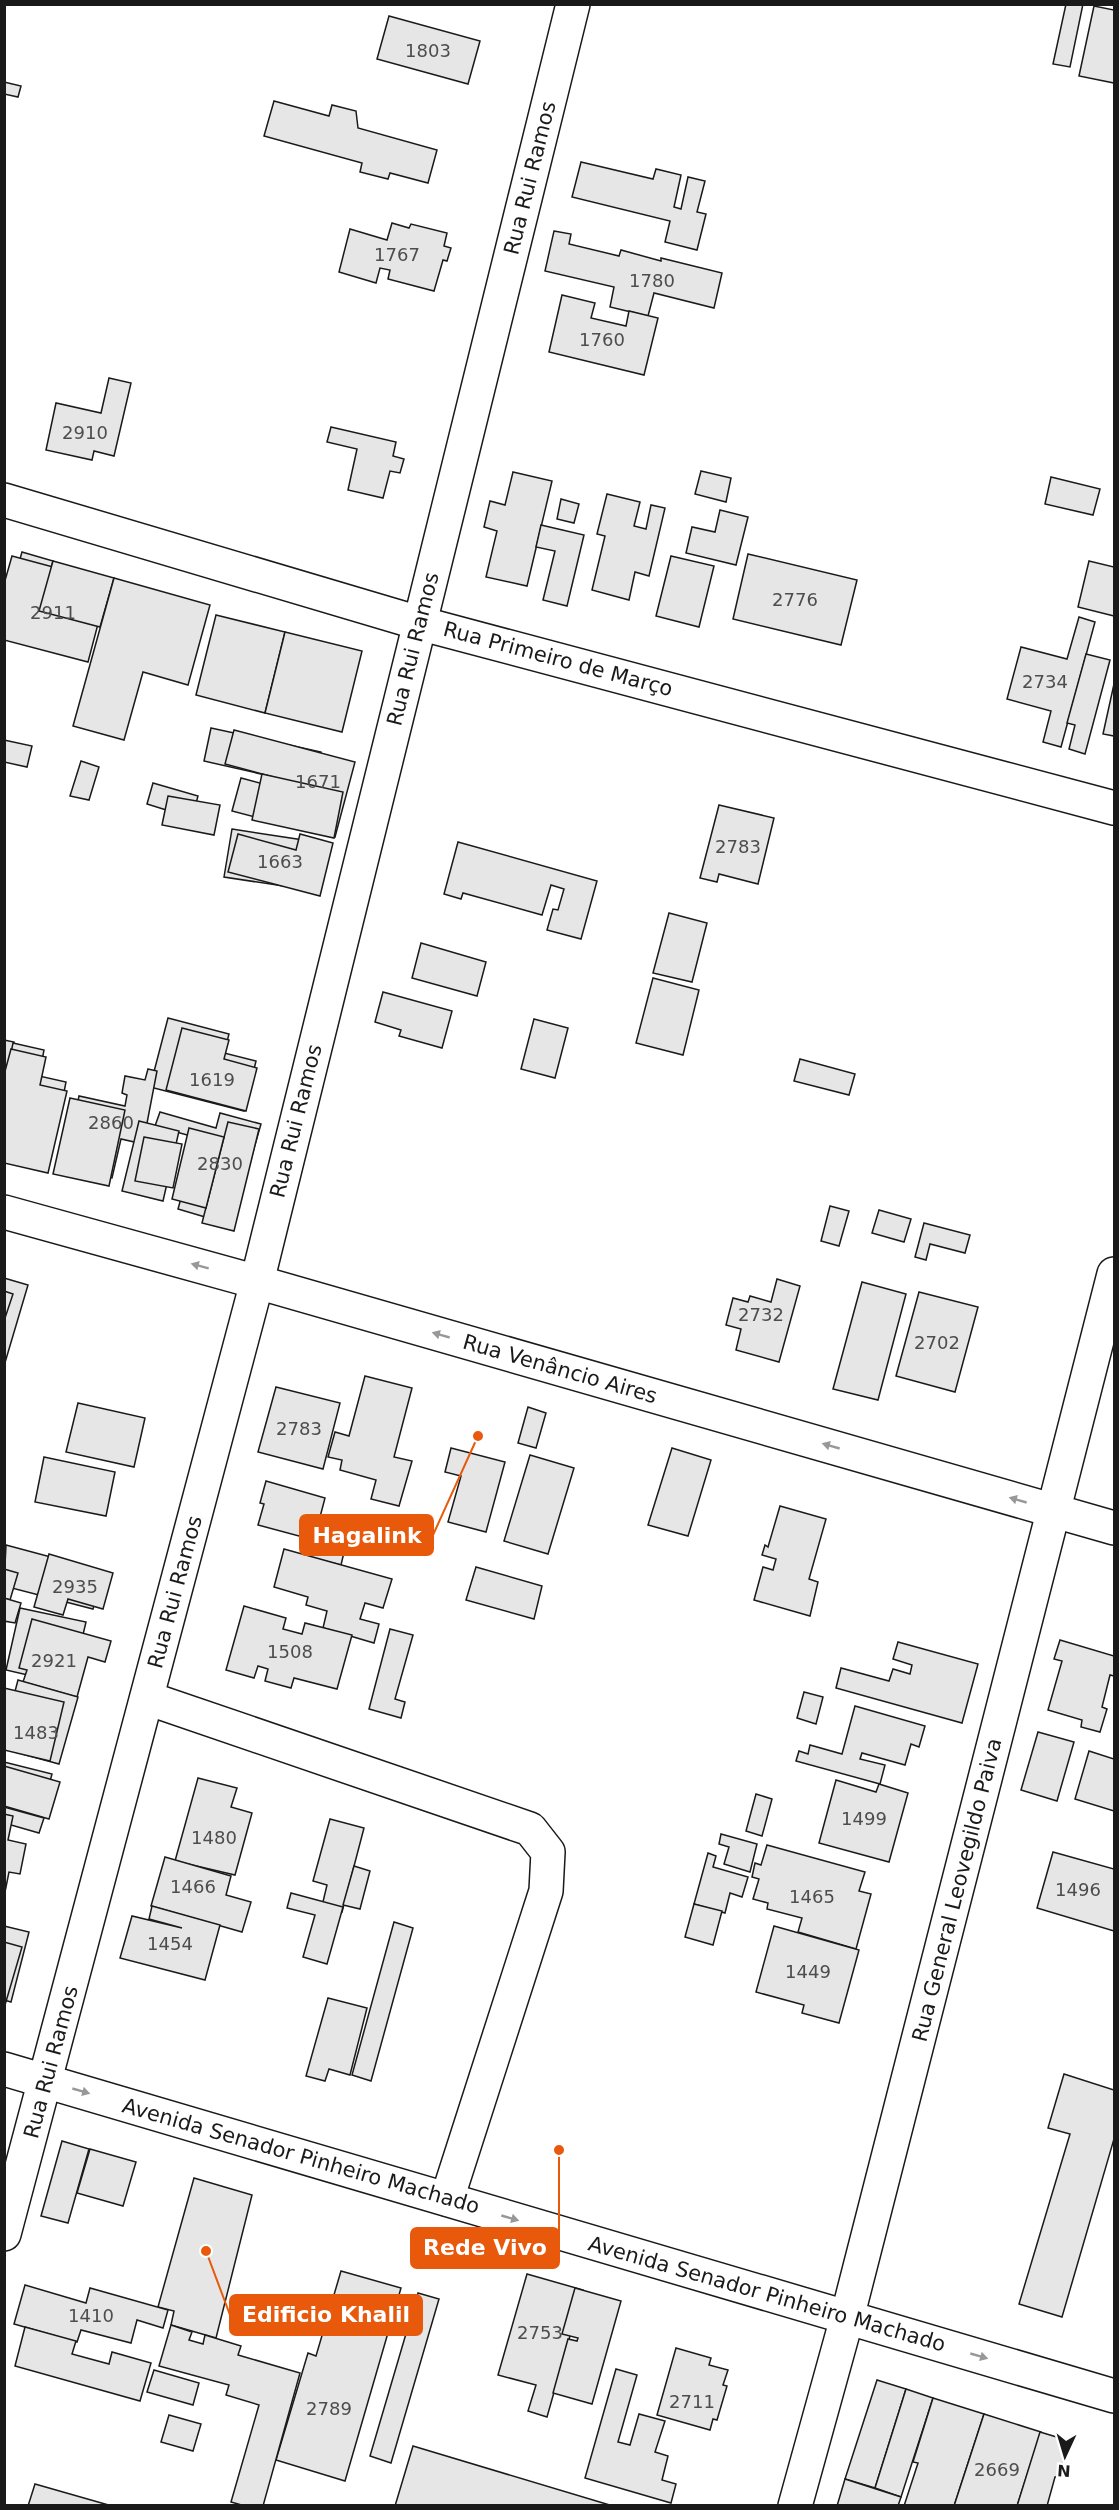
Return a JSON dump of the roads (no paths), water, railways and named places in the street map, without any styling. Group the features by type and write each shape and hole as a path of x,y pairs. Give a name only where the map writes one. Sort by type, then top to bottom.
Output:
{"street":[{"name":"Rua Rui Ramos","path":"4,2234 257,1282 573,4"},
{"name":"Rua Primeiro de Março","path":"4,500 420,623 1114,808"},
{"name":"Rua Venâncio Aires","path":"4,1212 257,1282 1114,1528"},
{"name":"Rua General Leovegildo Paiva","path":"795,2505 847,2318 1114,1274"},
{"path":"147,1698 530,1829 548,1852 546,1891 447,2199"},
{"name":"Avenida Senador Pinheiro Machado","path":"4,2069 1114,2396"}],"place":[{"name":"Hagalink","path":"478,1436"},
{"name":"Rede Vivo","path":"559,2150"},
{"name":"Edificio Khalil","path":"206,2251"}]}
